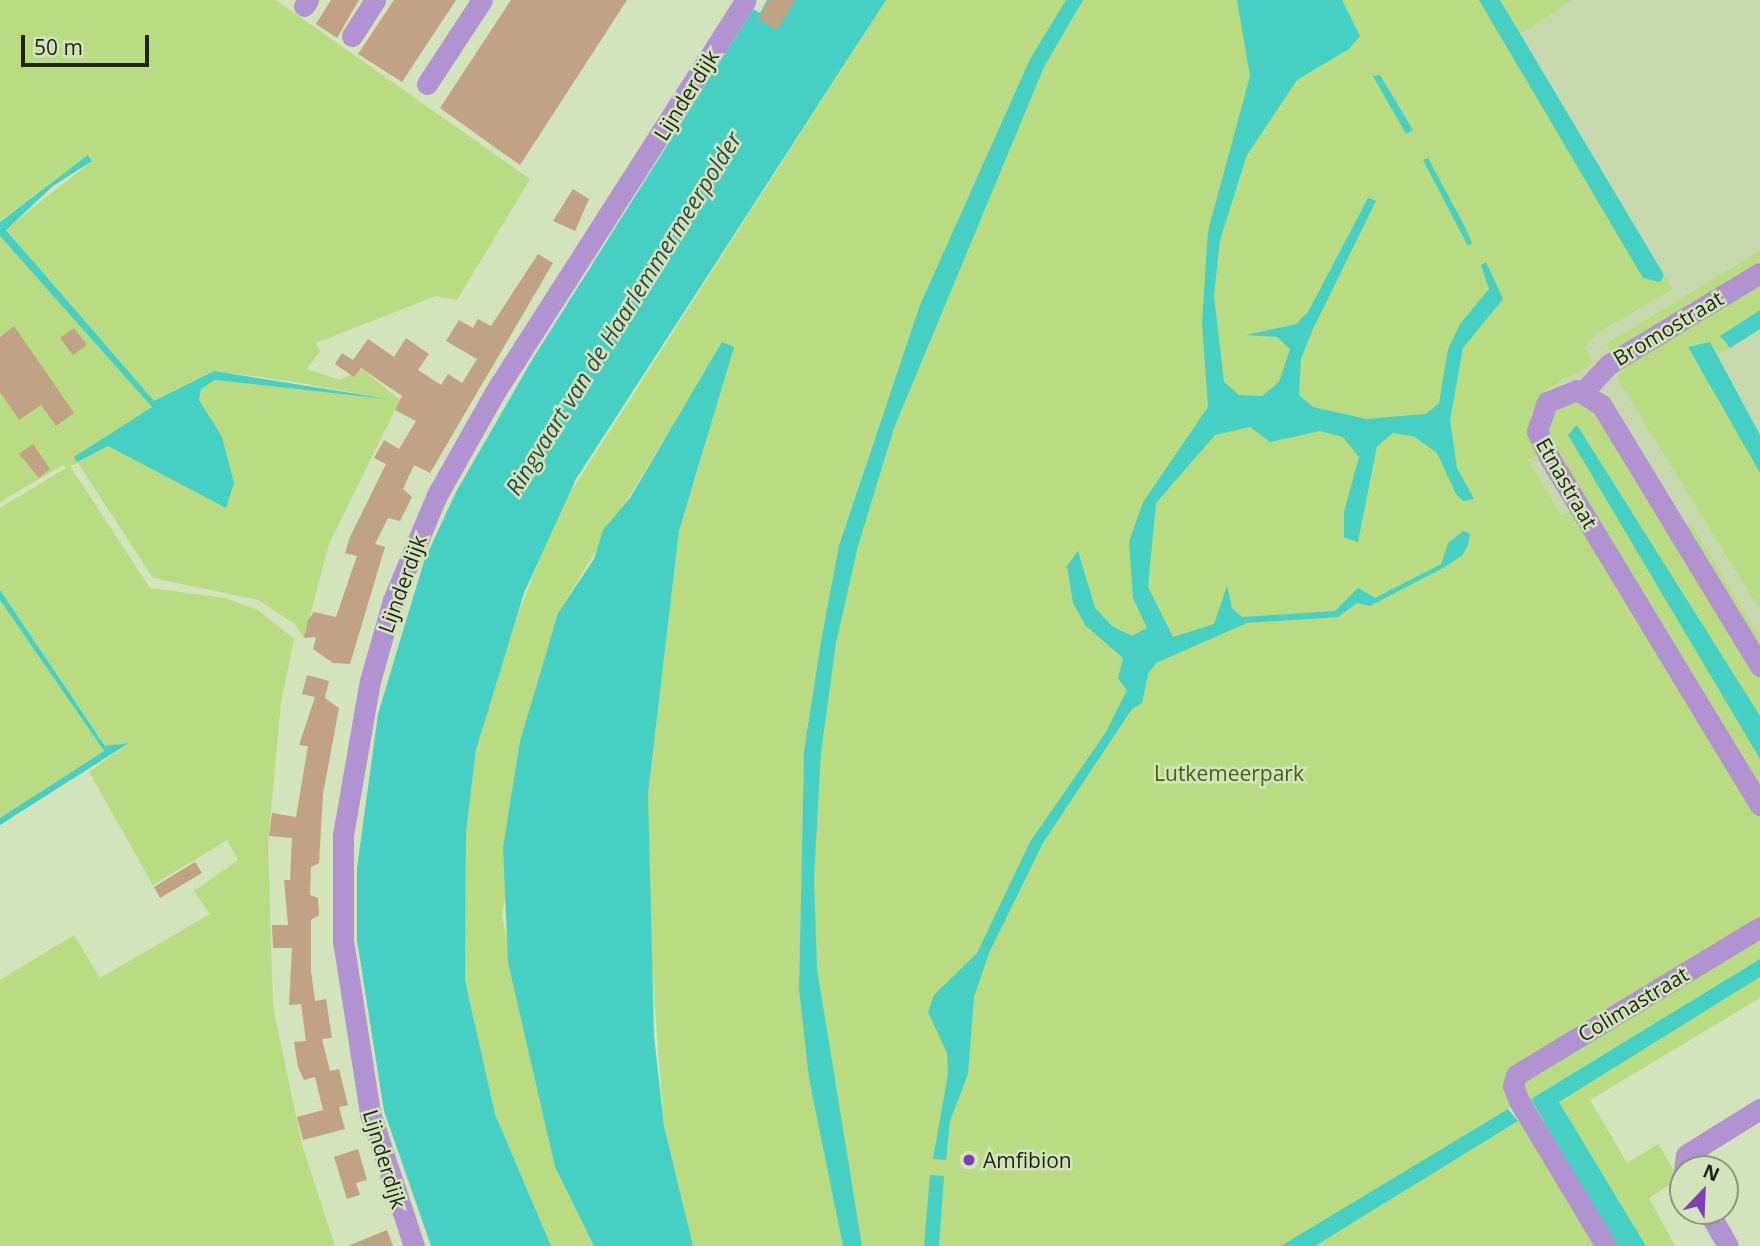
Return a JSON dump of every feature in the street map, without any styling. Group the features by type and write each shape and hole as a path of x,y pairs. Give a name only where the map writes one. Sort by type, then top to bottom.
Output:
{"street":[{"path":"352,36 375,0"},
{"path":"427,84 482,0"},
{"name":"Lijnderdijk","path":"414,1246 370,1113 343,941 343,835 370,681 393,600 437,495 495,391 746,0"},
{"name":"Bromostraat","path":"1584,391 1609,364 1760,272"},
{"name":"Etnastraat","path":"1584,391 1569,391 1547,402 1537,430 1760,805"},
{"path":"1584,391 1610,416 1760,666"},
{"name":"Colimastraat","path":"1606,1246 1513,1086 1516,1075 1760,927"},
{"path":"1686,1155 1760,1108"},
{"path":"1716,1225 1728,1246"}],"shaded area":[{"path":"1482,0 1760,0 1760,826 1557,519 1525,459 1527,433"}],"green space":[{"path":"0,0 276,0 530,179 457,300 436,296 316,343 320,351 307,369 340,380 362,369 400,400 329,544 304,638 295,624 258,600 153,578 78,463 70,466 150,588 225,598 258,610 294,639 281,702 268,843 273,1007 302,1145 335,1246 0,1246 0,980 74,935 100,978 210,914 194,891 238,860 227,840 153,885 89,772 129,743 105,746 0,590 0,508 66,468 63,465 0,502 0,236 144,397 6,229 92,161 89,155 0,221","holes":["214,371 394,400 215,380 201,389 199,400 226,507 108,446 75,457"]},
{"path":"886,0 1066,0 1030,59 920,305 839,544 821,641 804,751 799,990 809,1079 843,1246 693,1246 664,1126 648,917 648,794 679,531 708,435 678,417 558,613 520,741 503,847 507,887 502,916 555,1167 594,1246 551,1246 495,1114 465,980 466,832 476,750 507,642 559,510"},
{"name":"Lutkemeerpark","path":"1076,0 1482,0 1655,279 1664,275 1673,289 1597,333 1584,346 1593,363 1547,389 1530,414 1539,455 1528,460 1561,515 1575,510 1760,814 1760,959 1531,1099 1615,1246 1511,1073 1517,1103 1288,1246 854,1246 807,958 814,763 860,511 1008,131"},
{"path":"1500,0 1572,0 1520,34"},
{"path":"1760,251 1760,261 1610,352 1606,344"},
{"path":"1760,284 1760,310 1724,342 1730,348 1718,353 1710,343 1688,348 1760,473 1760,610 1617,378 1624,365"},
{"path":"1570,400 1590,403 1760,674 1760,794 1551,449 1545,424 1553,409"},
{"path":"1691,524 1760,638 1760,655 1683,529"},
{"path":"0,600 104,751 0,818"},
{"path":"1760,977 1760,998 1590,1100 1627,1163 1658,1144 1669,1162 1669,1185 1649,1198 1675,1246 1646,1246 1559,1102"},
{"path":"1524,1116 1604,1246 1315,1246 1518,1121"}],"water":[{"name":"Ringvaart van de Haarlemmermeerpolder","path":"767,0 886,0 576,479 524,593 476,750 466,832 465,980 495,1114 551,1246 431,1246 384,1111 357,940 357,868 378,714 424,561 456,492 532,360 753,9 760,13"},
{"path":"1066,0 1083,0 1044,67 894,428 858,546 836,643 821,752 814,878 817,969 862,1246 843,1246 809,1079 799,990 804,751 821,641 839,545 920,305 1030,59"},
{"path":"1237,0 1342,0 1360,36 1349,49 1297,80 1247,155 1220,240 1214,296 1224,382 1239,395 1262,396 1279,382 1290,349 1277,337 1246,335 1296,324 1308,312 1368,198 1376,201 1301,358 1299,395 1313,407 1366,419 1426,414 1439,403 1448,349 1460,324 1489,289 1481,265 1486,262 1503,299 1463,348 1450,420 1457,468 1474,499 1463,501 1456,494 1437,453 1415,437 1393,433 1377,446 1358,542 1344,537 1344,512 1359,457 1343,437 1320,431 1270,442 1250,427 1215,435 1156,503 1148,587 1173,637 1214,624 1227,586 1232,608 1242,617 1335,611 1358,588 1375,598 1441,564 1448,543 1463,531 1470,534 1468,545 1462,556 1370,606 1357,603 1338,617 1247,623 1156,663 1148,674 1142,703 1132,709 1043,843 989,953 974,997 968,1074 950,1121 946,1160 933,1159 948,1074 947,1053 928,1012 934,995 977,953 1030,842 1106,732 1127,690 1118,678 1123,658 1086,626 1073,603 1067,566 1078,551 1095,608 1112,626 1132,636 1147,628 1133,598 1129,542 1143,502 1208,407 1202,323 1208,231 1250,76"},
{"path":"1479,0 1500,0 1664,275 1660,282 1643,278"},
{"path":"1380,75 1413,130 1406,134 1373,76"},
{"path":"88,155 92,161 53,186 6,230 154,401 214,371 395,400 215,380 201,389 199,400 222,437 234,483 226,508 108,446 77,462 74,457 152,407 0,236 0,222"},
{"path":"1428,158 1466,229 1472,243 1468,246 1423,160"},
{"path":"1760,310 1760,329 1730,348 1720,336"},
{"path":"722,342 734,347 679,531 648,794 654,1036 664,1126 693,1246 594,1246 555,1167 508,962 503,847 520,741 558,613 594,559 603,530 630,498"},
{"path":"1710,342 1760,435 1760,473 1688,347"},
{"path":"1577,425 1760,716 1760,759 1568,435"},
{"path":"0,590 105,746 129,743 0,825 0,818 104,751 0,600"},
{"path":"1760,959 1760,977 1559,1102 1646,1246 1615,1246 1531,1099"},
{"path":"1508,1109 1518,1121 1315,1246 1281,1246"},
{"path":"930,1175 944,1176 939,1246 924,1246"}],"building":[{"path":"331,0 359,0 337,38 316,24"},
{"path":"394,0 456,0 402,82 358,54"},
{"path":"511,0 627,0 520,165 440,108"},
{"path":"769,0 795,0 777,30 758,19"},
{"path":"573,189 589,199 575,231 553,221"},
{"path":"538,254 553,263 430,473 414,465 403,489 412,497 400,521 388,518 375,544 385,547 350,664 333,663 313,649 316,637 304,638 308,620 314,612 336,617 357,556 345,553 350,537 386,464 374,458 384,440 399,449 416,421 395,410 402,396 361,368 354,377 335,364 342,353 353,360 368,339 394,357 406,338 429,354 418,370 441,385 448,374 462,383 477,359 446,341 459,320 473,328 478,319 491,326"},
{"path":"14,326 74,413 56,426 41,405 19,420 0,392 0,337"},
{"path":"74,328 87,345 73,355 60,338"},
{"path":"33,444 50,469 39,478 19,454"},
{"path":"307,675 329,681 325,698 339,708 323,794 319,863 311,867 310,895 318,898 319,915 311,920 311,971 315,1001 326,999 332,1038 322,1039 330,1071 339,1069 348,1105 339,1107 345,1129 303,1140 297,1117 323,1110 315,1077 304,1080 298,1067 294,1042 306,1041 301,1004 289,1005 292,948 273,948 272,925 288,925 284,880 290,880 292,838 269,836 272,813 296,817 308,746 299,745 315,697 302,694"},
{"path":"195,862 202,873 160,898 154,887"},
{"path":"358,1149 367,1180 356,1183 360,1195 347,1199 334,1157"},
{"path":"387,1230 393,1246 348,1246"}],"place":[{"name":"Amfibion","path":"969,1160"}]}
